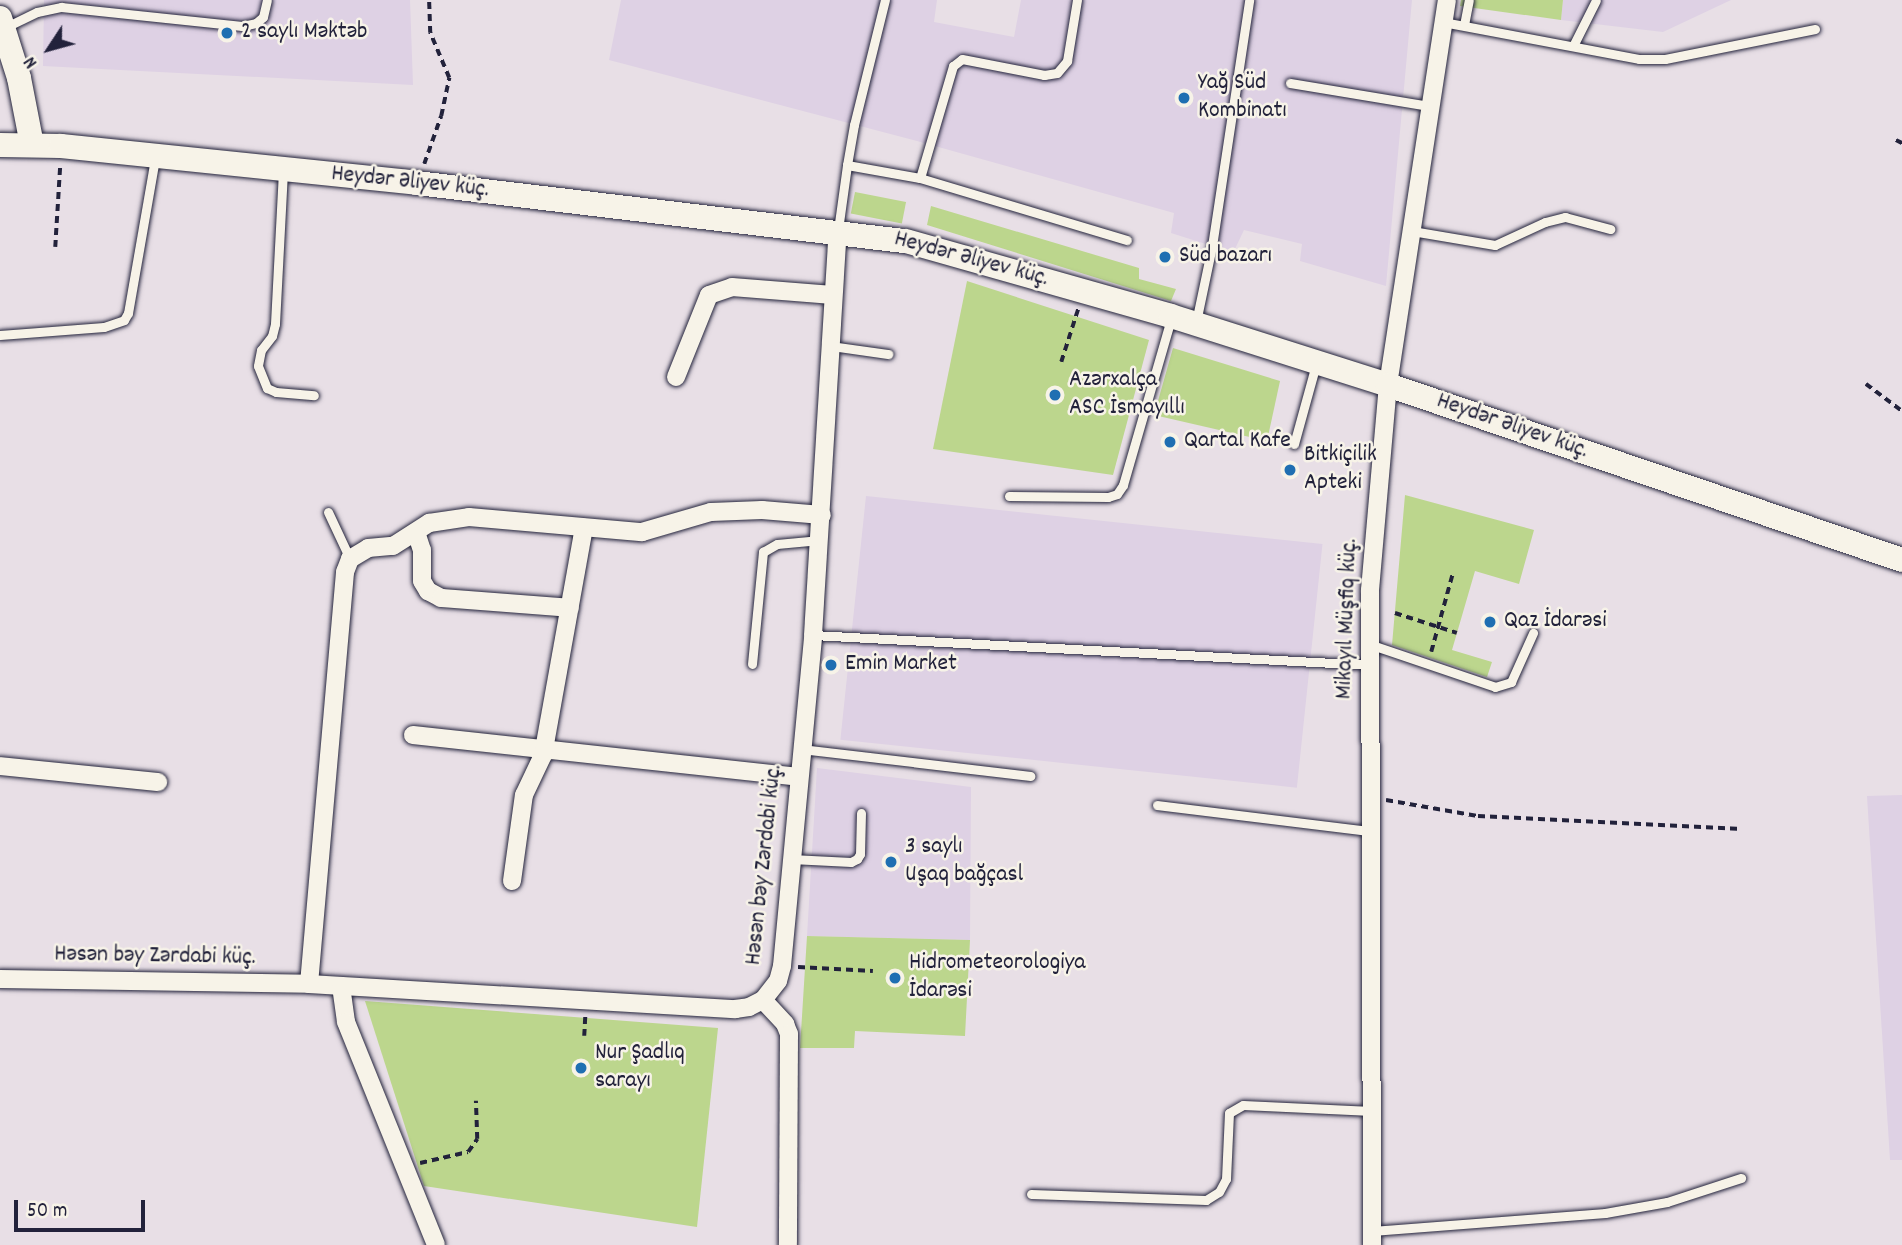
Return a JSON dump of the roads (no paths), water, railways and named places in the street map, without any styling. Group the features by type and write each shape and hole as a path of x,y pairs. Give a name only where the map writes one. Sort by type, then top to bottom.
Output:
{"main road":[{"path":"1,25 19,78 32,145"},
{"name":"Heydər Əliyev küç.","path":"0,145 61,146 417,183 906,241 1084,290 1317,362 1902,560"}],"street":[{"name":"Mikayıl Müşfiq küç.","path":"1372,1238 1370,590 1388,385 1447,0"},
{"name":"Həsən bəy Zərdabi küç.","path":"0,979 309,984 735,1009 750,1007 763,1000 778,981 782,966 813,635 838,231"},
{"path":"676,377 709,295 732,287 833,295"},
{"path":"309,984 345,572 350,559 368,548 393,546 429,523 469,517 642,532 711,512 762,510 822,515"},
{"path":"512,881 524,796 540,765 544,748 584,528"},
{"path":"416,532 422,550 422,581 428,591 441,598 570,608"},
{"path":"413,735 799,777"},
{"path":"0,766 158,782"},
{"path":"341,986 346,1022 436,1245"},
{"path":"763,1000 785,1024 789,1034 788,1245"}],"lane":[{"path":"1,25 37,12 61,7 242,26 256,23 263,17 267,0"},
{"path":"838,231 854,125 885,0"},
{"path":"920,178 953,66 962,59 1044,75 1057,73 1066,61 1077,0"},
{"path":"1196,324 1212,246 1250,0"},
{"path":"1464,25 1469,0"},
{"path":"1573,46 1596,0"},
{"path":"1443,22 1639,59 1665,59 1815,29"},
{"path":"1290,83 1429,106"},
{"path":"0,335 104,327 124,320 128,313 156,156"},
{"path":"847,165 920,178 1127,240"},
{"path":"283,169 275,324 272,336 261,350 258,366 267,388 276,392 314,395"},
{"path":"1412,231 1495,245 1545,222 1565,217 1610,229"},
{"path":"1009,496 1108,497 1117,494 1123,485 1171,316"},
{"path":"831,346 888,354"},
{"path":"1294,444 1317,362"},
{"path":"328,512 350,559"},
{"path":"752,664 763,552 777,544 820,540"},
{"path":"1369,644 1495,687 1511,682 1533,633"},
{"path":"813,635 1370,664"},
{"path":"802,749 1030,776"},
{"path":"1157,805 1370,831"},
{"path":"791,859 851,862 857,859 860,854 861,813"},
{"path":"1031,1194 1206,1200 1219,1192 1226,1179 1229,1113 1243,1105 1372,1111"},
{"path":"1372,1238 1605,1213 1667,1202 1741,1178"}],"place":[{"name":"2 saylı Məktəb","path":"227,33"},
{"name":"Yağ Süd Kombinatı","path":"1184,98"},
{"name":"Süd bazarı","path":"1165,257"},
{"name":"Azərxalça ASC İsmayıllı","path":"1055,395"},
{"name":"Qartal Kafe","path":"1170,442"},
{"name":"Bitkiçilik Apteki","path":"1290,470"},
{"name":"Qaz İdarəsi","path":"1490,622"},
{"name":"Emin Market","path":"831,665"},
{"name":"3 saylı Uşaq bağçasl","path":"891,862"},
{"name":"Hidrometeorologiya İdarəsi","path":"895,978"},
{"name":"Nur Şadlıq sarayı","path":"581,1068"}]}
